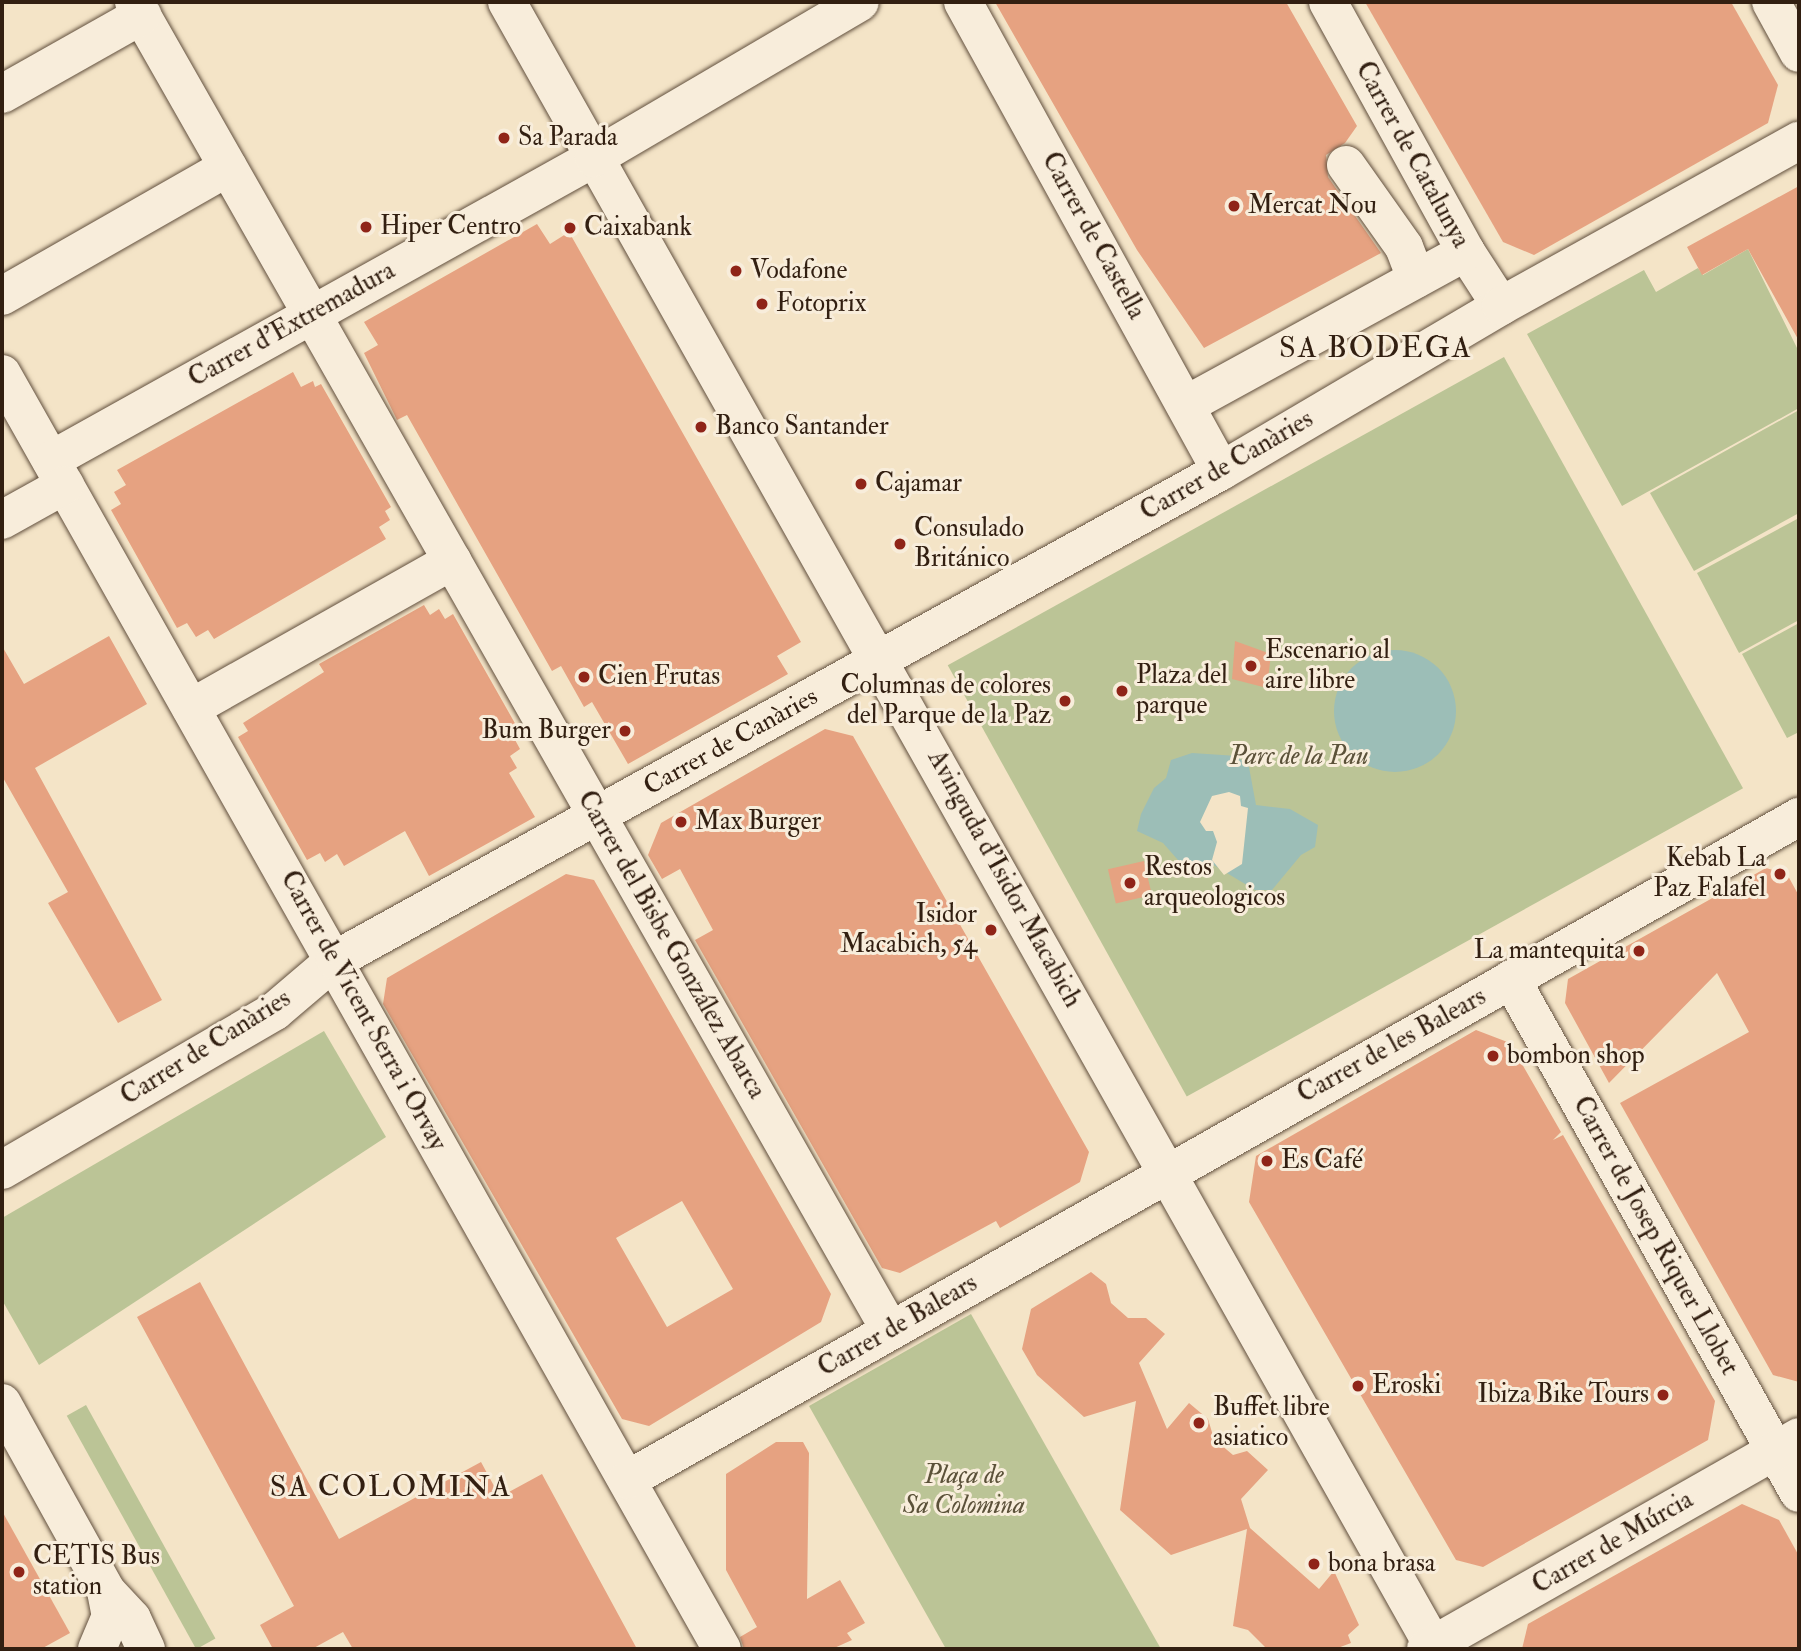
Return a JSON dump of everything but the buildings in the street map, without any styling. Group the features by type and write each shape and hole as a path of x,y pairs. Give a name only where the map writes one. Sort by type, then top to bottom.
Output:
{"street":[{"name":"Avinguda d'Isidor Macabich","path":"507,2 1168,1172 1431,1648"},
{"name":"Carrer d'Extremadura","path":"2,520 58,472 311,313 594,158 860,2"},
{"name":"Carrer de Castella","path":"963,2 1221,471"},
{"name":"Carrer de Catalunya","path":"1328,2 1466,252 1501,306"},
{"path":"1771,2 1799,53"},
{"path":"2,94 138,9"},
{"name":"Carrer del Bisbe González Abarca","path":"138,9 890,1330"},
{"name":"Carrer de Canàries","path":"2,1170 275,1010 335,960 1221,471 1501,306 1799,141"},
{"path":"1346,165 1404,247 1416,279"},
{"path":"2,296 228,167"},
{"path":"1186,405 1466,252"},
{"name":"Carrer de Vicent Serra i Orvay","path":"2,374 722,1649"},
{"path":"191,708 452,561"},
{"name":"Carrer de les Balears","path":"1168,1172 1511,979 1797,824"},
{"name":"Carrer de Josep Riquer Llobet","path":"1511,979 1787,1444 1799,1493"},
{"name":"Carrer de Balears","path":"627,1480 1168,1172"},
{"path":"2,1403 106,1591 132,1619 146,1649"},
{"name":"Carrer de Múrcia","path":"1431,1648 1787,1444"},
{"path":"97,1649 111,1616 106,1591"}],"green space":[{"path":"1748,249 1799,352 1799,408 1622,506 1527,334 1644,270 1656,292 1698,268 1703,275"},
{"name":"Parc de la Pau","path":"1504,357 1743,788 1187,1097 948,665"},
{"path":"1799,410 1799,513 1694,571 1650,493"},
{"path":"1799,518 1799,620 1739,653 1697,573"},
{"path":"1799,623 1799,732 1787,738 1742,654"},
{"path":"324,1031 386,1137 39,1365 2,1300 2,1218"},
{"name":"Plaça de Sa Colomina","path":"971,1314 1161,1649 946,1649 809,1406"},
{"path":"86,1405 215,1639 196,1649 67,1416"}],"water":[{"path":"1395,650 1418,655 1438,668 1451,688 1456,711 1451,734 1438,754 1418,767 1395,772 1372,767 1352,754 1339,734 1334,711 1339,688 1352,668 1372,655"},
{"path":"1192,753 1237,756 1249,767 1256,805 1290,809 1318,825 1315,847 1301,855 1272,890 1255,890 1207,861 1185,868 1163,843 1137,831 1141,814 1154,788 1166,778 1171,760"}],"pier":[{"path":"1229,792 1240,796 1241,806 1248,808 1242,864 1224,875 1212,860 1217,842 1213,831 1206,831 1200,822 1212,796"}],"place":[{"name":"Sa Parada","path":"504,138"},
{"name":"Mercat Nou","path":"1234,206"},
{"name":"Hiper Centro","path":"366,227"},
{"name":"Caixabank","path":"570,228"},
{"name":"Vodafone","path":"736,271"},
{"name":"Fotoprix","path":"762,304"},
{"name":"Banco Santander","path":"701,427"},
{"name":"Cajamar","path":"861,484"},
{"name":"Consulado Británico","path":"900,544"},
{"name":"Escenario al aire libre","path":"1251,666"},
{"name":"Cien Frutas","path":"584,677"},
{"name":"Plaza del parque","path":"1122,691"},
{"name":"Columnas de colores del Parque de la Paz","path":"1065,701"},
{"name":"Bum Burger","path":"625,731"},
{"name":"Max Burger","path":"681,822"},
{"name":"Kebab La Paz Falafel","path":"1780,874"},
{"name":"Restos arqueologicos","path":"1130,883"},
{"name":"Isidor Macabich, 54","path":"991,930"},
{"name":"La mantequita","path":"1639,951"},
{"name":"bombon shop","path":"1493,1056"},
{"name":"Es Café","path":"1267,1161"},
{"name":"Eroski","path":"1358,1386"},
{"name":"Ibiza Bike Tours","path":"1663,1395"},
{"name":"Buffet libre asiatico","path":"1199,1423"},
{"name":"bona brasa","path":"1314,1564"},
{"name":"CETIS Bus station","path":"19,1572"}],"district":[{"name":"SA BODEGA","path":"1376,348"},
{"name":"SA COLOMINA","path":"391,1487"}]}
